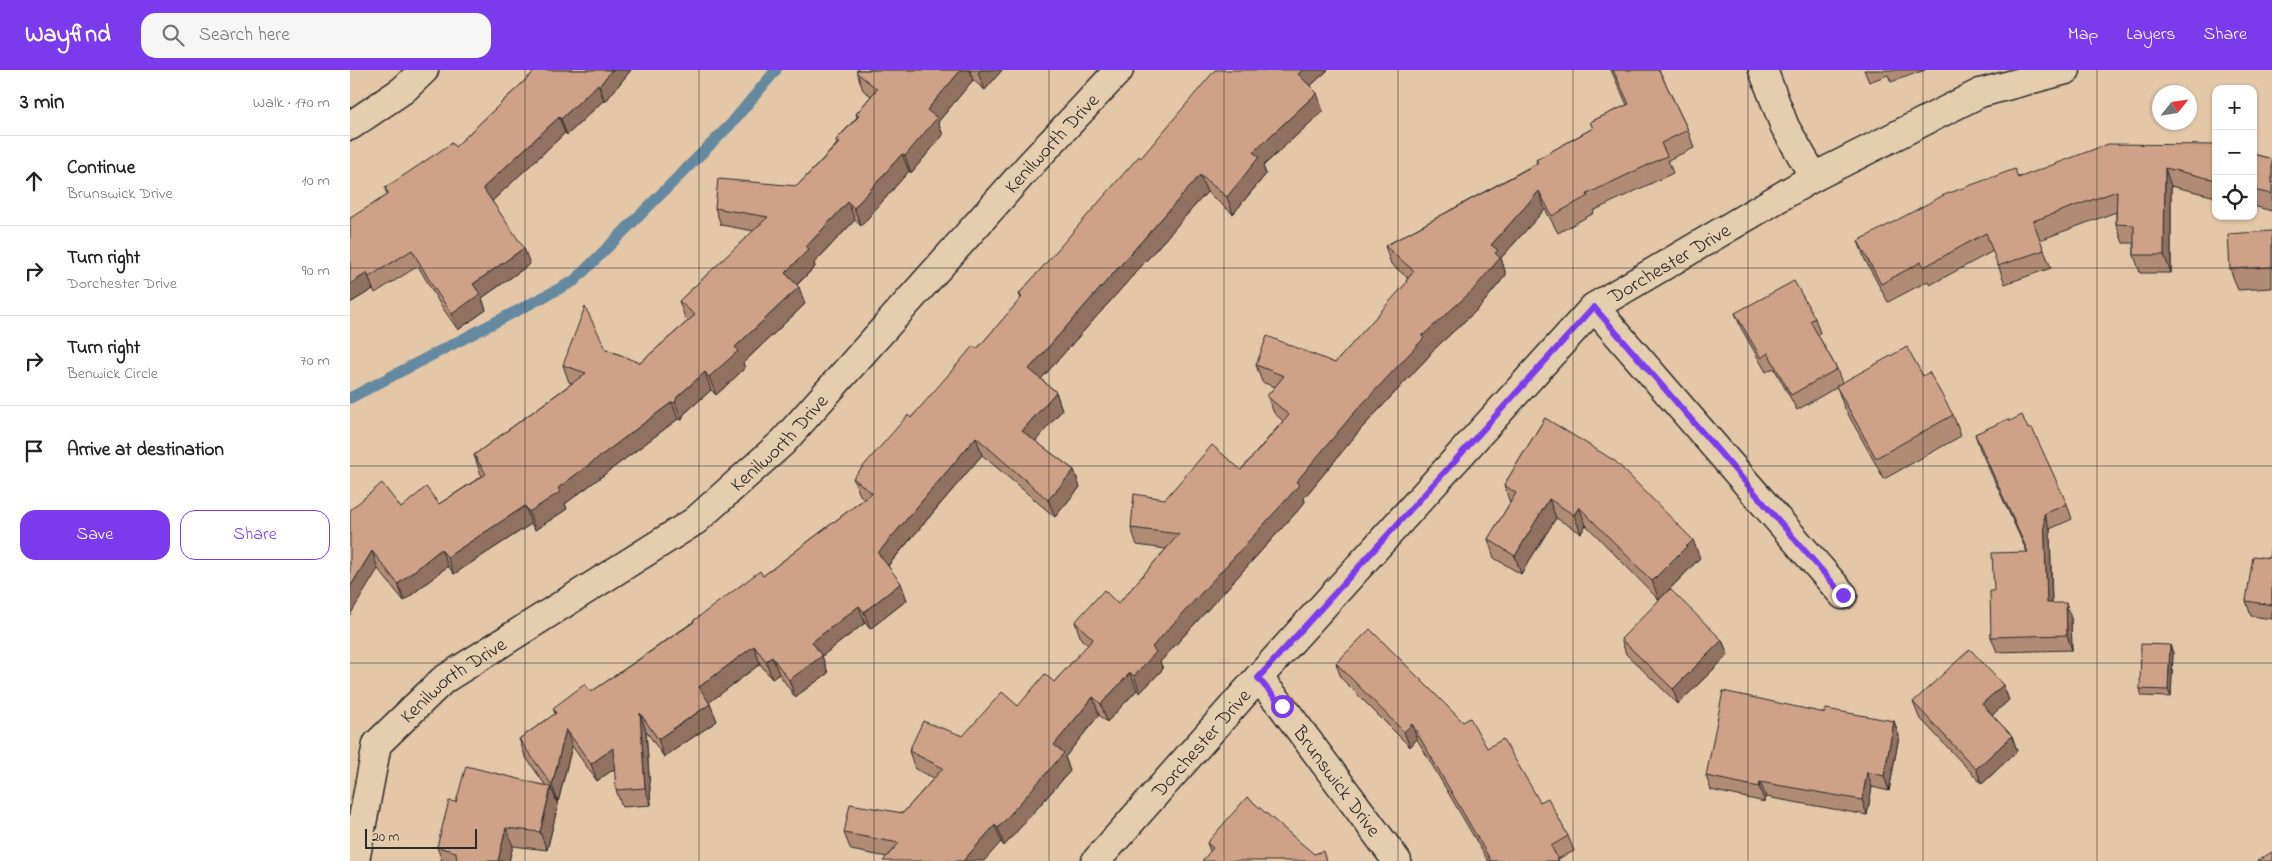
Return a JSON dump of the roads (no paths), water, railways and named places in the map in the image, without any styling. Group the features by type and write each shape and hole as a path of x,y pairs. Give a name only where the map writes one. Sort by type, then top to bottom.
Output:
{"street":[{"path":"350,126 403,90 424,70"},
{"name":"Kenilworth Drive","path":"355,861 377,744 443,680 695,521 776,449 1029,166 1119,70"},
{"path":"1763,70 1785,127 1814,177"},
{"name":"Dorchester Drive","path":"1096,861 1258,678 1594,307 1814,177 1980,93 2066,70"},
{"path":"1594,307 1843,595"},
{"name":"Brunswick Drive","path":"1258,678 1282,706 1397,861"}],"waterway":[{"path":"350,398 574,281 730,125 776,70"}]}
